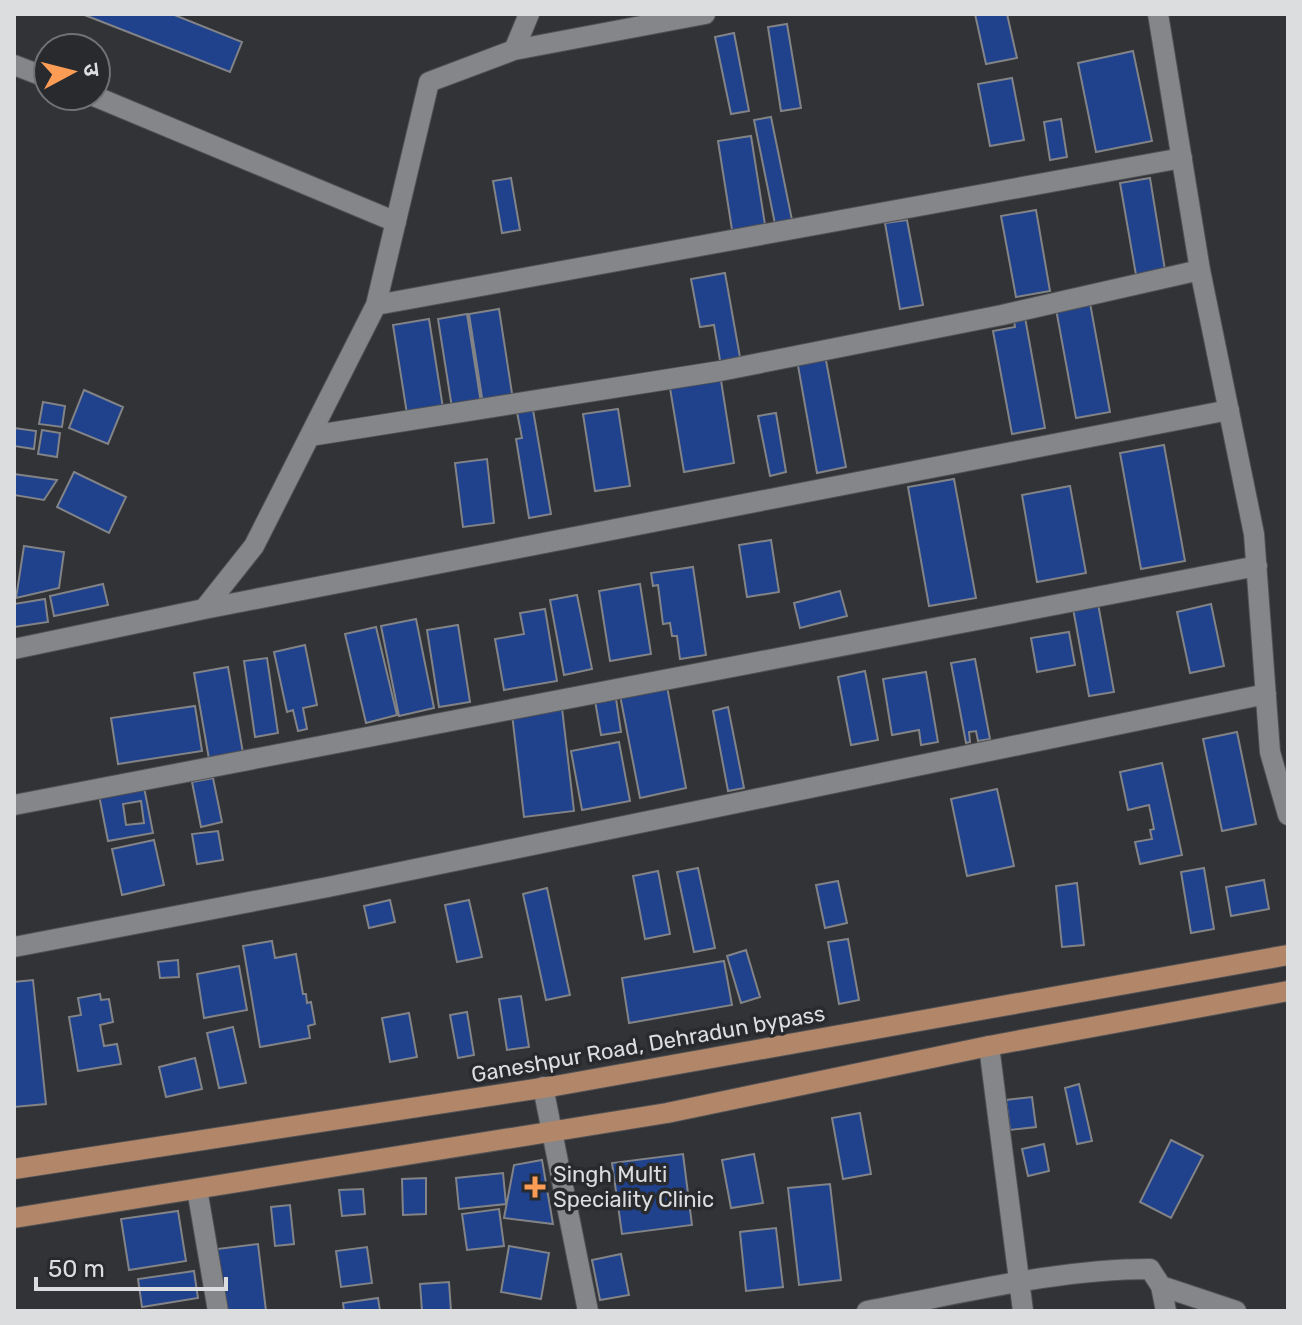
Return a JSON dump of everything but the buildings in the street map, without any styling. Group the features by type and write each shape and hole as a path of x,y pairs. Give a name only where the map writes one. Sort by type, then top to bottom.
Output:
{"main road":[{"name":"Ganeshpur Road, Dehradun bypass","path":"14,1169 543,1087 1288,955"},
{"path":"14,1218 667,1113 989,1046 1288,991"}],"street":[{"path":"514,50 529,14"},
{"path":"204,609 254,546 376,305 429,82 514,50 705,14"},
{"path":"1158,14 1200,270 1254,534 1270,752 1288,815"},
{"path":"112,104 396,222"},
{"path":"376,305 1182,158"},
{"path":"310,436 720,371 1002,315 1200,270"},
{"path":"14,649 204,609 1229,410"},
{"path":"14,805 1257,566"},
{"path":"14,947 328,887 1266,694"},
{"path":"989,1046 1023,1311"},
{"path":"543,1087 588,1311"},
{"path":"197,1189 218,1311"},
{"path":"867,1311 1019,1283 1121,1269 1150,1269 1161,1286 1166,1311"},
{"path":"1161,1286 1236,1311"}],"place":[{"name":"Singh Multi Speciality Clinic","path":"535,1187"}]}
